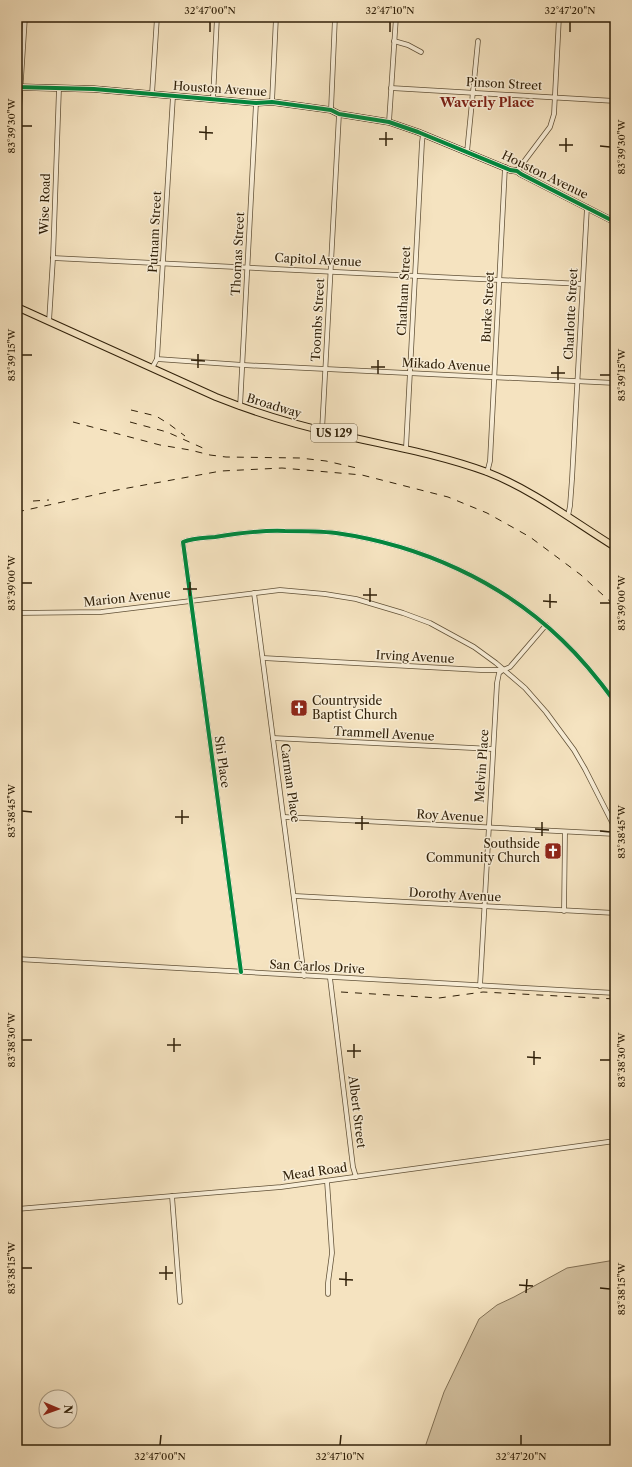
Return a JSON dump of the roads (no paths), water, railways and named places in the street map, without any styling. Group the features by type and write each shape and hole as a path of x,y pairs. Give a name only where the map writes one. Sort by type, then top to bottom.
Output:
{"main road":[{"name":"Broadway","path":"17,307 240,407 278,420 322,431 406,448 487,472 540,499 615,547"}],"street":[{"path":"17,141 19,87 25,17"},
{"path":"152,94 157,17"},
{"path":"213,98 217,17"},
{"path":"272,102 276,17"},
{"path":"331,110 334,17"},
{"path":"389,122 396,17"},
{"path":"518,171 550,127 554,114 559,17"},
{"path":"394,41 408,45 421,52"},
{"path":"467,152 478,41"},
{"name":"Houston Avenue","path":"19,87 59,88 272,102 331,110 339,114 389,122 512,171 518,171 521,174 615,222"},
{"name":"Wise Road","path":"49,322 53,258 59,88"},
{"name":"Pinson Street","path":"391,88 615,101"},
{"name":"Putnam Street","path":"152,368 157,359 173,96"},
{"name":"Thomas Street","path":"240,407 256,102"},
{"name":"Toombs Street","path":"322,431 339,114"},
{"name":"Chatham Street","path":"406,448 423,135"},
{"name":"Burke Street","path":"487,472 490,461 505,167"},
{"name":"Charlotte Street","path":"568,516 571,499 587,207"},
{"name":"Capitol Avenue","path":"53,258 582,284"},
{"name":"Mikado Avenue","path":"157,359 243,365 615,383"},
{"name":"Shi Place","path":"241,972 183,542 251,532 310,531 336,533 367,539 403,548 430,557 473,577 512,600 546,625"},
{"name":"Marion Avenue","path":"17,613 101,612 280,590 356,599 416,618 456,637 486,656 516,680 536,701 566,738 586,769 615,828"},
{"name":"Carman Place","path":"254,593 295,896 304,976"},
{"path":"503,670 510,667 546,625 598,679 615,702"},
{"name":"Irving Avenue","path":"263,658 503,670"},
{"name":"Melvin Place","path":"480,986 497,678 499,673 503,670"},
{"name":"Trammell Avenue","path":"273,738 493,750"},
{"name":"Roy Avenue","path":"284,817 615,834"},
{"path":"564,832 564,911"},
{"name":"Dorothy Avenue","path":"295,896 615,913"},
{"name":"San Carlos Drive","path":"17,959 615,994"},
{"name":"Albert Street","path":"330,978 353,1167 356,1176"},
{"name":"Mead Road","path":"17,1209 245,1191 328,1181 615,1141"},
{"path":"328,1181 332,1253 328,1294"},
{"path":"172,1196 180,1302"}],"railway":[{"path":"131,410 156,416 185,436"},
{"path":"73,422 160,445 210,455 226,457 300,458 326,461 361,469"},
{"path":"130,422 167,432 205,449"},
{"path":"17,512 117,490 221,471 282,468 362,475 448,497 487,513 530,537 581,575 615,606"},
{"path":"33,501 49,500"},
{"path":"341,992 439,998 483,992 615,999"}],"place":[{"name":"Countryside Baptist Church","path":"299,708"},
{"name":"Southside Community Church","path":"553,851"}],"district":[{"name":"Waverly Place","path":"487,102"}]}
